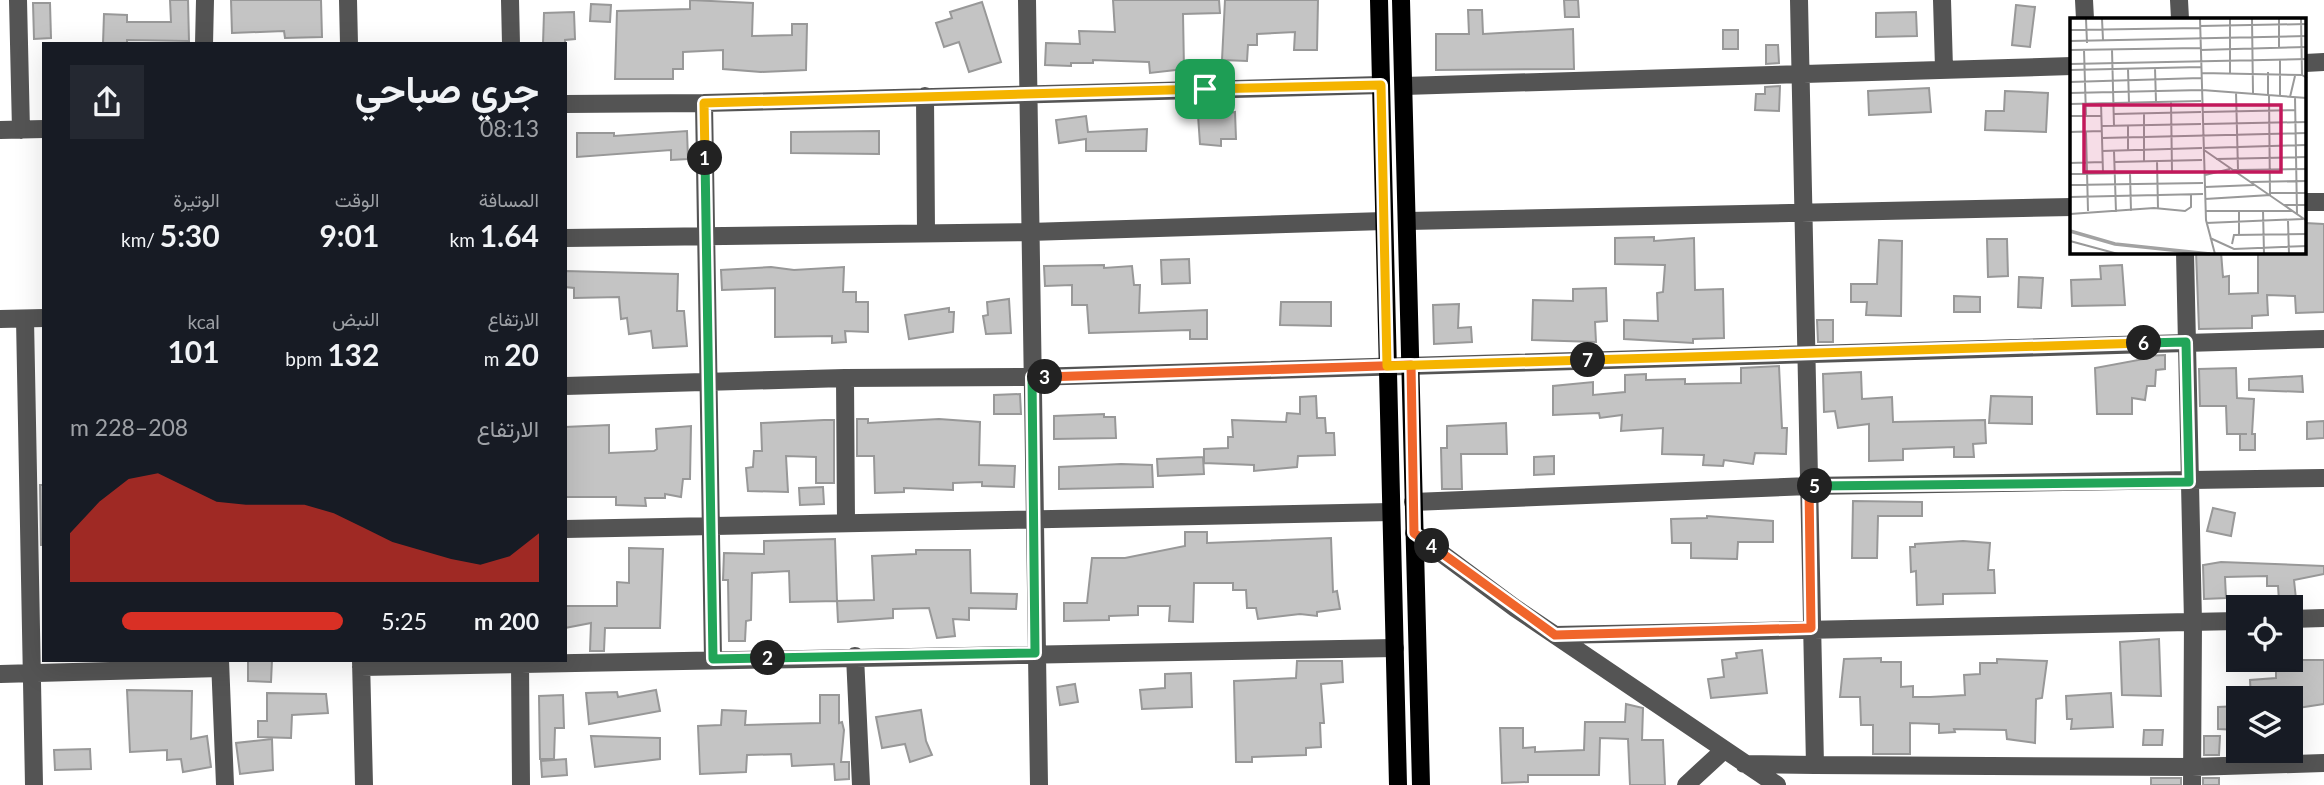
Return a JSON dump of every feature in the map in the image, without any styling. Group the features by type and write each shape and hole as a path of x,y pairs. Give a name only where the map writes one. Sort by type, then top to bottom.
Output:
{"main road":[{"path":"1379,0 1398,785"},
{"path":"1401,0 1421,785"}],"street":[{"path":"18,0 20,130"},
{"path":"204,42 205,0"},
{"path":"348,0 349,42"},
{"path":"510,0 512,42"},
{"path":"1027,0 1039,785"},
{"path":"1799,0 1815,765"},
{"path":"1942,0 1944,68"},
{"path":"2084,0 2085,18"},
{"path":"2179,0 2180,18"},
{"path":"2306,63 2324,62"},
{"path":"1404,86 2070,66"},
{"path":"567,104 704,103 1381,85"},
{"path":"925,96 926,232"},
{"path":"704,103 713,659"},
{"path":"0,130 42,129"},
{"path":"2306,202 2324,202"},
{"path":"1408,221 2070,207"},
{"path":"567,238 1029,232 1384,221"},
{"path":"2185,254 2193,622 2192,776"},
{"path":"0,319 42,318"},
{"path":"25,319 34,785"},
{"path":"567,386 845,378 1032,377 2324,339"},
{"path":"845,378 846,522"},
{"path":"1413,502 1809,486 2324,478"},
{"path":"567,529 1391,512"},
{"path":"1414,533 1555,635 1777,785"},
{"path":"2303,619 2324,618"},
{"path":"1555,635 2226,621"},
{"path":"365,785 361,663 520,663 1395,648"},
{"path":"855,656 861,785"},
{"path":"520,663 521,785"},
{"path":"0,674 220,664 225,785"},
{"path":"1686,785 1724,750"},
{"path":"1744,764 2192,776 2324,763"}],"building":[{"path":"170,0 188,0 189,41 103,42 104,14 127,15 127,22 171,22"},
{"path":"231,0 321,0 322,37 285,38 284,31 232,33"},
{"path":"690,0 753,3 752,36 792,35 792,24 807,24 806,70 761,72 723,69 723,50 683,52 683,69 673,69 673,79 615,79 617,11 690,9"},
{"path":"1113,0 1219,0 1220,13 1183,14 1184,69 1150,73 1149,62 1093,60 1093,63 1071,63 1071,66 1045,65 1046,43 1080,44 1079,31 1115,32"},
{"path":"1225,0 1318,0 1317,50 1294,50 1295,32 1257,34 1257,45 1248,45 1247,61 1222,60"},
{"path":"1564,0 1578,0 1579,17 1565,17"},
{"path":"982,2 1001,62 969,72 959,42 944,47 936,23 952,18 950,12"},
{"path":"33,3 50,3 51,38 34,39"},
{"path":"591,4 611,5 610,22 590,21"},
{"path":"2016,5 2035,7 2030,47 2012,45"},
{"path":"1468,10 1482,10 1483,34 1573,29 1574,69 1436,70 1436,34 1469,34"},
{"path":"574,12 575,39 543,42 544,13"},
{"path":"1916,12 1917,36 1876,37 1876,13"},
{"path":"1723,30 1738,30 1738,49 1723,49"},
{"path":"1766,45 1778,45 1779,63 1766,64"},
{"path":"1212,68 1212,78 1185,79 1185,70"},
{"path":"1780,86 1779,111 1755,110 1756,94 1765,94 1765,87"},
{"path":"1929,88 1931,112 1869,115 1868,91"},
{"path":"2005,91 2048,93 2046,132 1985,130 1986,111 2004,111"},
{"path":"1197,101 1221,101 1222,114 1235,112 1236,139 1221,139 1221,146 1200,144"},
{"path":"1086,116 1088,132 1147,129 1146,151 1086,151 1086,139 1059,143 1056,120"},
{"path":"687,131 688,159 671,160 671,150 577,157 577,133 614,133 614,136"},
{"path":"879,131 879,154 791,153 791,132"},
{"path":"2306,223 2324,224 2324,312 2296,313 2295,296 2267,295 2268,315 2252,316 2252,328 2199,329 2196,254 2221,254 2223,277 2229,276 2229,294 2258,293 2258,254 2306,254"},
{"path":"1654,237 1654,241 1694,238 1695,290 1723,289 1724,338 1693,339 1693,343 1624,339 1624,320 1658,321 1657,293 1663,292 1665,265 1615,264 1615,238"},
{"path":"1987,239 2007,239 2008,276 1988,277"},
{"path":"1879,240 1902,241 1901,316 1866,315 1867,302 1851,302 1851,284 1877,284"},
{"path":"1189,259 1190,283 1162,284 1161,260"},
{"path":"1104,265 1104,268 1132,266 1134,285 1140,285 1139,313 1207,310 1207,339 1190,339 1190,330 1089,333 1087,305 1072,305 1072,285 1045,286 1044,266"},
{"path":"2122,265 2125,305 2072,306 2071,280 2101,279 2100,266"},
{"path":"771,267 794,270 844,267 843,292 856,292 856,302 868,302 868,332 845,331 846,342 832,343 832,336 775,337 775,288 722,290 721,270"},
{"path":"567,271 678,274 677,311 684,311 687,346 653,348 651,331 629,334 627,318 621,319 619,297 574,298 574,288 567,287"},
{"path":"2019,277 2043,278 2041,308 2018,307"},
{"path":"1606,288 1607,321 1595,322 1596,342 1532,340 1533,300 1573,301 1573,289"},
{"path":"1954,296 1980,297 1980,312 1954,312"},
{"path":"1009,299 1011,333 986,334 983,316 988,315 987,302"},
{"path":"1281,302 1331,302 1331,326 1280,325"},
{"path":"1459,304 1458,328 1471,327 1472,342 1434,344 1433,305"},
{"path":"949,308 949,312 954,312 953,332 909,339 905,315"},
{"path":"1817,320 1833,320 1833,342 1818,342"},
{"path":"2165,355 2165,369 2156,370 2155,386 2147,386 2145,400 2132,398 2132,414 2097,414 2095,368 2144,359 2144,356"},
{"path":"1779,366 1782,428 1787,428 1786,454 1755,453 1753,464 1724,460 1723,466 1703,465 1704,455 1662,454 1663,428 1621,431 1622,415 1600,418 1599,413 1553,415 1553,386 1593,382 1593,395 1625,392 1625,375 1646,374 1646,380 1685,379 1685,384 1741,383 1741,368"},
{"path":"2236,368 2237,398 2254,399 2252,434 2255,434 2255,450 2240,450 2240,434 2227,434 2226,406 2200,406 2199,369"},
{"path":"1861,372 1862,399 1892,397 1893,422 1985,420 1986,443 1973,444 1974,457 1954,457 1954,447 1903,449 1903,460 1869,461 1869,424 1838,428 1835,411 1824,412 1823,374"},
{"path":"2302,376 2303,392 2249,390 2249,379"},
{"path":"1020,394 1021,414 994,414 994,395"},
{"path":"1316,396 1317,418 1325,418 1326,433 1334,433 1335,455 1298,456 1297,467 1254,471 1254,465 1204,463 1204,449 1228,448 1228,437 1233,437 1232,420 1286,422 1287,413 1300,414 1300,397"},
{"path":"1991,396 2032,397 2032,424 1989,423"},
{"path":"1104,414 1104,417 1115,417 1116,438 1054,439 1054,416"},
{"path":"857,419 868,419 868,423 939,419 980,422 979,465 1015,466 1014,487 982,486 982,482 953,483 953,490 904,488 904,492 875,493 874,456 857,456"},
{"path":"834,420 834,483 816,483 816,457 786,456 788,492 748,491 746,468 753,467 754,451 762,451 761,423"},
{"path":"2324,421 2324,438 2307,439 2307,422"},
{"path":"1506,423 1507,454 1461,454 1462,489 1442,489 1441,448 1447,448 1447,426"},
{"path":"609,425 609,453 654,451 657,449 656,429 691,426 690,479 683,479 681,497 665,494 665,498 645,498 646,506 616,505 616,497 567,497 567,427"},
{"path":"1554,456 1554,474 1534,475 1534,457"},
{"path":"1203,457 1204,474 1158,476 1157,459"},
{"path":"1152,465 1153,487 1059,489 1059,467"},
{"path":"40,485 42,485 42,545"},
{"path":"823,487 824,504 800,505 799,488"},
{"path":"1853,501 1922,502 1922,516 1878,516 1877,558 1852,558"},
{"path":"2213,508 2235,513 2231,536 2207,531"},
{"path":"1707,516 1773,521 1773,542 1738,542 1737,559 1691,558 1691,543 1672,543 1671,519"},
{"path":"1185,532 1207,532 1207,543 1331,538 1333,592 1337,591 1340,609 1317,612 1317,616 1300,614 1258,619 1256,608 1247,608 1246,590 1233,590 1233,583 1194,583 1193,622 1169,621 1170,606 1138,606 1138,615 1109,616 1109,620 1064,621 1064,603 1087,603 1092,558 1125,558 1185,546"},
{"path":"835,539 837,601 790,602 789,571 752,573 751,620 746,621 745,641 729,641 728,580 723,580 724,553 764,554 764,541"},
{"path":"1963,541 1990,543 1988,570 1994,570 1995,593 1943,594 1943,604 1917,605 1916,571 1911,572 1910,547 1915,547 1915,544"},
{"path":"629,548 663,549 660,628 605,628 604,651 590,651 591,623 567,628 567,606 617,606 617,582 629,583"},
{"path":"916,550 970,550 971,593 1017,594 1016,609 969,608 969,620 953,619 955,636 937,638 929,608 893,609 893,618 838,622 837,601 874,600 872,556 916,554"},
{"path":"2221,562 2324,566 2324,574 2294,580 2296,595 2279,595 2278,586 2267,586 2267,576 2225,577 2226,598 2204,599 2203,565"},
{"path":"2159,639 2161,696 2122,695 2120,642"},
{"path":"1762,650 1767,693 1711,698 1708,679 1724,677 1722,660 1737,658 1736,653"},
{"path":"1881,658 1881,662 1901,662 1901,687 1913,686 1913,697 1965,695 1964,675 1980,674 1980,663 1997,663 1997,659 2047,661 2042,698 2036,699 2035,743 2007,739 2006,730 1954,729 1955,732 1939,733 1939,724 1910,723 1910,754 1873,754 1873,725 1861,725 1860,697 1840,697 1844,659"},
{"path":"2303,660 2324,660 2324,704 2303,707 2303,686 2250,686 2250,680 2276,678 2276,672 2303,672"},
{"path":"1297,661 1342,661 1343,682 1321,684 1324,723 1320,723 1321,747 1306,748 1306,755 1252,757 1252,762 1236,762 1234,681 1296,678"},
{"path":"248,662 272,662 271,682 248,681"},
{"path":"1191,673 1192,707 1142,709 1140,690 1165,688 1165,674"},
{"path":"1075,684 1078,702 1060,705 1057,687"},
{"path":"127,690 192,691 191,739 207,736 211,767 183,772 181,759 167,760 167,750 130,752"},
{"path":"656,690 660,711 589,724 586,693 617,692 618,697"},
{"path":"267,693 326,694 328,713 292,715 291,738 258,737 258,721 267,721"},
{"path":"2111,693 2113,727 2071,729 2072,719 2067,719 2066,696"},
{"path":"563,695 564,728 555,728 554,759 540,759 539,696"},
{"path":"820,695 839,695 839,723 842,722 844,730 841,762 849,762 849,779 835,780 834,764 792,766 791,754 747,755 746,772 700,774 698,726 721,725 722,710 746,711 745,725 820,723"},
{"path":"1626,704 1643,708 1642,740 1663,740 1665,785 1630,785 1628,739 1600,738 1599,775 1528,775 1528,782 1502,783 1500,728 1523,728 1523,748 1535,747 1535,752 1584,750 1585,722 1625,722"},
{"path":"2218,707 2226,707 2226,729 2218,729"},
{"path":"921,710 926,741 932,755 910,762 905,744 882,748 876,717"},
{"path":"2144,730 2163,730 2162,745 2143,745"},
{"path":"591,736 660,738 660,759 595,767"},
{"path":"2204,736 2220,736 2219,755 2204,755"},
{"path":"272,739 273,770 240,774 236,743"},
{"path":"90,749 91,769 55,770 54,750"},
{"path":"566,759 567,775 542,777 541,761"},
{"path":"2151,778 2181,778 2181,785 2151,785"},
{"path":"2203,778 2219,778 2219,785 2203,785"}],"route":[{"path":"1205,89 704,103 713,659 1035,653 1032,377 1411,365 1414,533 1555,635 1811,628 1809,486 2189,482 2186,342 1387,366 1381,85 1205,89"}]}
